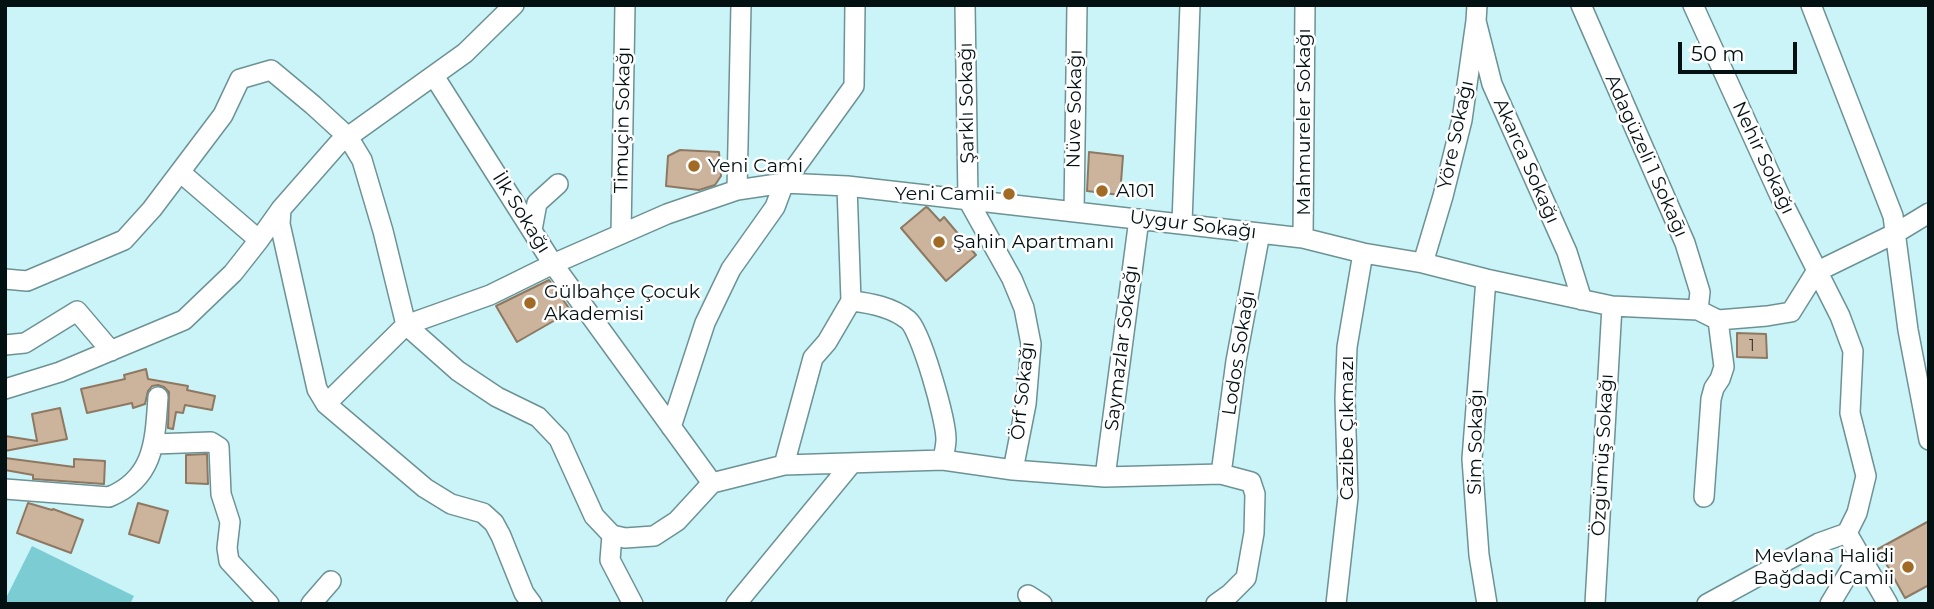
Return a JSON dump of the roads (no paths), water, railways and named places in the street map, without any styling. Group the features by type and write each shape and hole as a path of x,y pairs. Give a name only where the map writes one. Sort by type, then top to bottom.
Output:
{"street":[{"path":"5,389 60,372 184,320 233,273 281,209 338,144 466,53 514,5"},
{"name":"Timuçin Sokağı","path":"621,234 625,5"},
{"path":"737,190 741,5"},
{"path":"671,427 705,323 731,269 775,207 784,183 854,86 855,5"},
{"name":"Şarklı Sokağı","path":"965,5 968,200"},
{"name":"Nüve Sokağı","path":"1074,212 1077,5"},
{"path":"1182,223 1190,5"},
{"name":"Mahmureler Sokağı","path":"1303,238 1305,5"},
{"name":"Adagüzeli 1 Sokaḡı","path":"1581,5 1685,243 1700,292 1698,310"},
{"name":"Nehir Sokağı","path":"1693,5 1816,272 1840,316 1853,351 1850,413 1866,475 1857,513 1846,533"},
{"path":"1811,5 1893,216 1908,330 1929,440"},
{"name":"Yöre Sokağı","path":"1423,263 1462,120 1476,13"},
{"name":"Akarca Sokağı","path":"1476,13 1492,84 1567,252 1582,300"},
{"path":"5,279 27,281 124,240 152,209 223,115 240,79 271,70 348,137 362,160 406,325 458,371 497,397 538,417 559,439 594,516 612,535 625,538 654,536 677,521 712,483 785,465 943,460 1013,470 1105,477 1221,474 1251,482 1255,494 1254,533 1246,578 1216,604"},
{"name":"İlk Sokağı","path":"434,76 553,264 712,483"},
{"path":"180,172 259,240"},
{"name":"Uygur Sokağı","path":"406,325 490,295 667,214 737,190 784,183 847,186 1303,238 1612,306 1698,310 1718,320"},
{"path":"532,230 537,203 558,184"},
{"path":"785,465 813,358 827,342 851,301 847,186"},
{"name":"Örf Sokağı","path":"968,200 1012,279 1024,308 1031,344 1026,404 1013,470"},
{"path":"281,209 280,224 317,389 326,404 425,488 451,504 483,513 494,523 524,593 532,604"},
{"path":"1704,497 1711,399 1724,367 1718,320 1791,312 1816,272 1896,233 1929,213"},
{"name":"Saymazlar Sokağı","path":"1105,477 1139,219"},
{"name":"Lodos Sokağı","path":"1221,474 1236,360 1260,233"},
{"name":"Cazibe Çıkmazı","path":"1336,604 1348,497 1348,347 1363,253"},
{"name":"Sim Sokağı","path":"1486,279 1472,459 1479,555 1487,604"},
{"path":"851,301 884,307 909,321 918,336 943,417 946,438 943,460"},
{"name":"Özgümüş Sokağı","path":"1595,604 1612,306"},
{"path":"5,345 26,343 77,311 111,351"},
{"path":"326,404 406,325"},
{"path":"5,489 109,497 124,491 137,478 155,444 158,397"},
{"path":"155,444 211,442 219,447 221,494 230,522 227,548 229,561 269,604"},
{"path":"736,604 852,463"},
{"path":"1707,604 1819,543 1846,533 1888,604"},
{"path":"612,535 610,560 633,604"},
{"path":"1830,604 1860,554"},
{"path":"312,604 331,581"}],"place":[{"name":"Yeni Cami","path":"694,166"},
{"name":"A101","path":"1102,191"},
{"name":"Yeni Camii","path":"1009,194"},
{"name":"Şahin Apartmanı","path":"939,242"},
{"name":"Gülbahçe Çocuk Akademisi","path":"530,303"},
{"name":"Mevlana Halidi Bağdadi Camii","path":"1908,567"}]}
